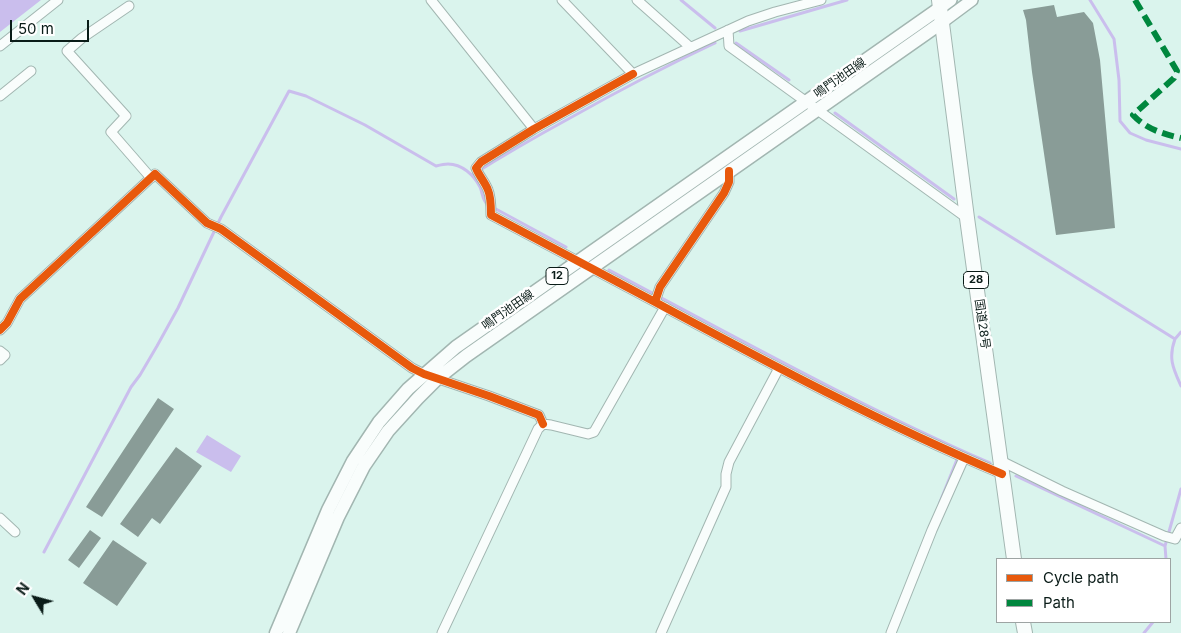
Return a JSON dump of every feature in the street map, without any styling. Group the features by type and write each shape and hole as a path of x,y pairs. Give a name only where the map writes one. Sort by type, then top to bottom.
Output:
{"highway":[{"name":"国道28号","path":"943,3 941,23 1014,558"}],"main road":[{"path":"941,23 972,0"},
{"name":"鳴門池田線","path":"276,633 328,510 353,460 379,422 408,389 456,346 806,102 943,3"},
{"name":"鳴門池田線","path":"289,633 338,517 364,466 388,431 438,378 466,356 941,23"}],"street":[{"path":"0,46 58,0"},
{"path":"431,0 534,129"},
{"path":"562,0 633,74"},
{"path":"637,0 690,47"},
{"path":"820,0 748,21 633,74 534,129 481,162 476,168 488,190 491,214 780,368 960,456 1001,467 1175,540 1181,528"},
{"path":"129,6 82,38 68,51 126,116 111,132 151,178"},
{"path":"728,30 729,46 967,218"},
{"path":"0,96 31,71"},
{"path":"655,300 660,288 724,193 730,182 730,171"},
{"path":"0,330 20,299 156,174 207,223 220,228 412,368 539,415 543,424"},
{"path":"543,424 588,434 594,432 665,307"},
{"path":"0,351 5,355 0,360"},
{"path":"661,633 726,487 726,474 729,462 780,368"},
{"path":"442,633 538,429 543,424"},
{"path":"891,633 960,456"},
{"path":"0,518 15,532"}],"shaded area":[{"path":"0,0 41,0 0,32"},
{"path":"207,435 241,456 231,472 196,452"}],"building":[{"path":"1054,5 1057,17 1084,12 1093,23 1100,60 1115,228 1056,235 1026,20 1023,10"},
{"path":"158,398 174,409 102,517 86,507"},
{"path":"176,447 202,466 160,524 152,518 138,537 120,524"},
{"path":"90,530 101,538 79,568 68,560"},
{"path":"113,540 147,563 117,606 83,583"}],"waterway":[{"path":"681,0 715,28"},
{"path":"740,31 847,0"},
{"path":"1090,0 1114,39 1119,80 1120,121 1130,133 1146,140 1181,149"},
{"path":"472,175 606,98 715,43"},
{"path":"736,43 789,80"},
{"path":"44,552 131,387 140,375 178,308 221,217 289,91 306,96 365,125 436,166 453,164 463,168 471,174 480,187 488,205"},
{"path":"835,113 954,199"},
{"path":"494,208 566,247"},
{"path":"979,217 1175,339 1181,332"},
{"path":"609,270 845,394 990,463"},
{"path":"1175,339 1172,363 1181,386"},
{"path":"940,502 958,457"},
{"path":"1016,476 1165,546 1181,489"},
{"path":"1165,546 1166,558"},
{"path":"1144,633 1152,623"}],"marked path":[{"path":"1135,0 1177,71 1174,78 1133,115 1143,124 1155,130 1181,138"}],"cycle path":[{"path":"633,74 534,129 481,162 476,168 489,193 491,215 655,302"},
{"path":"729,171 729,182 724,193 660,287 655,302 870,414 1002,474"},
{"path":"0,330 7,323 20,299 155,174 207,223 221,229 412,368 539,415 543,424"}]}
